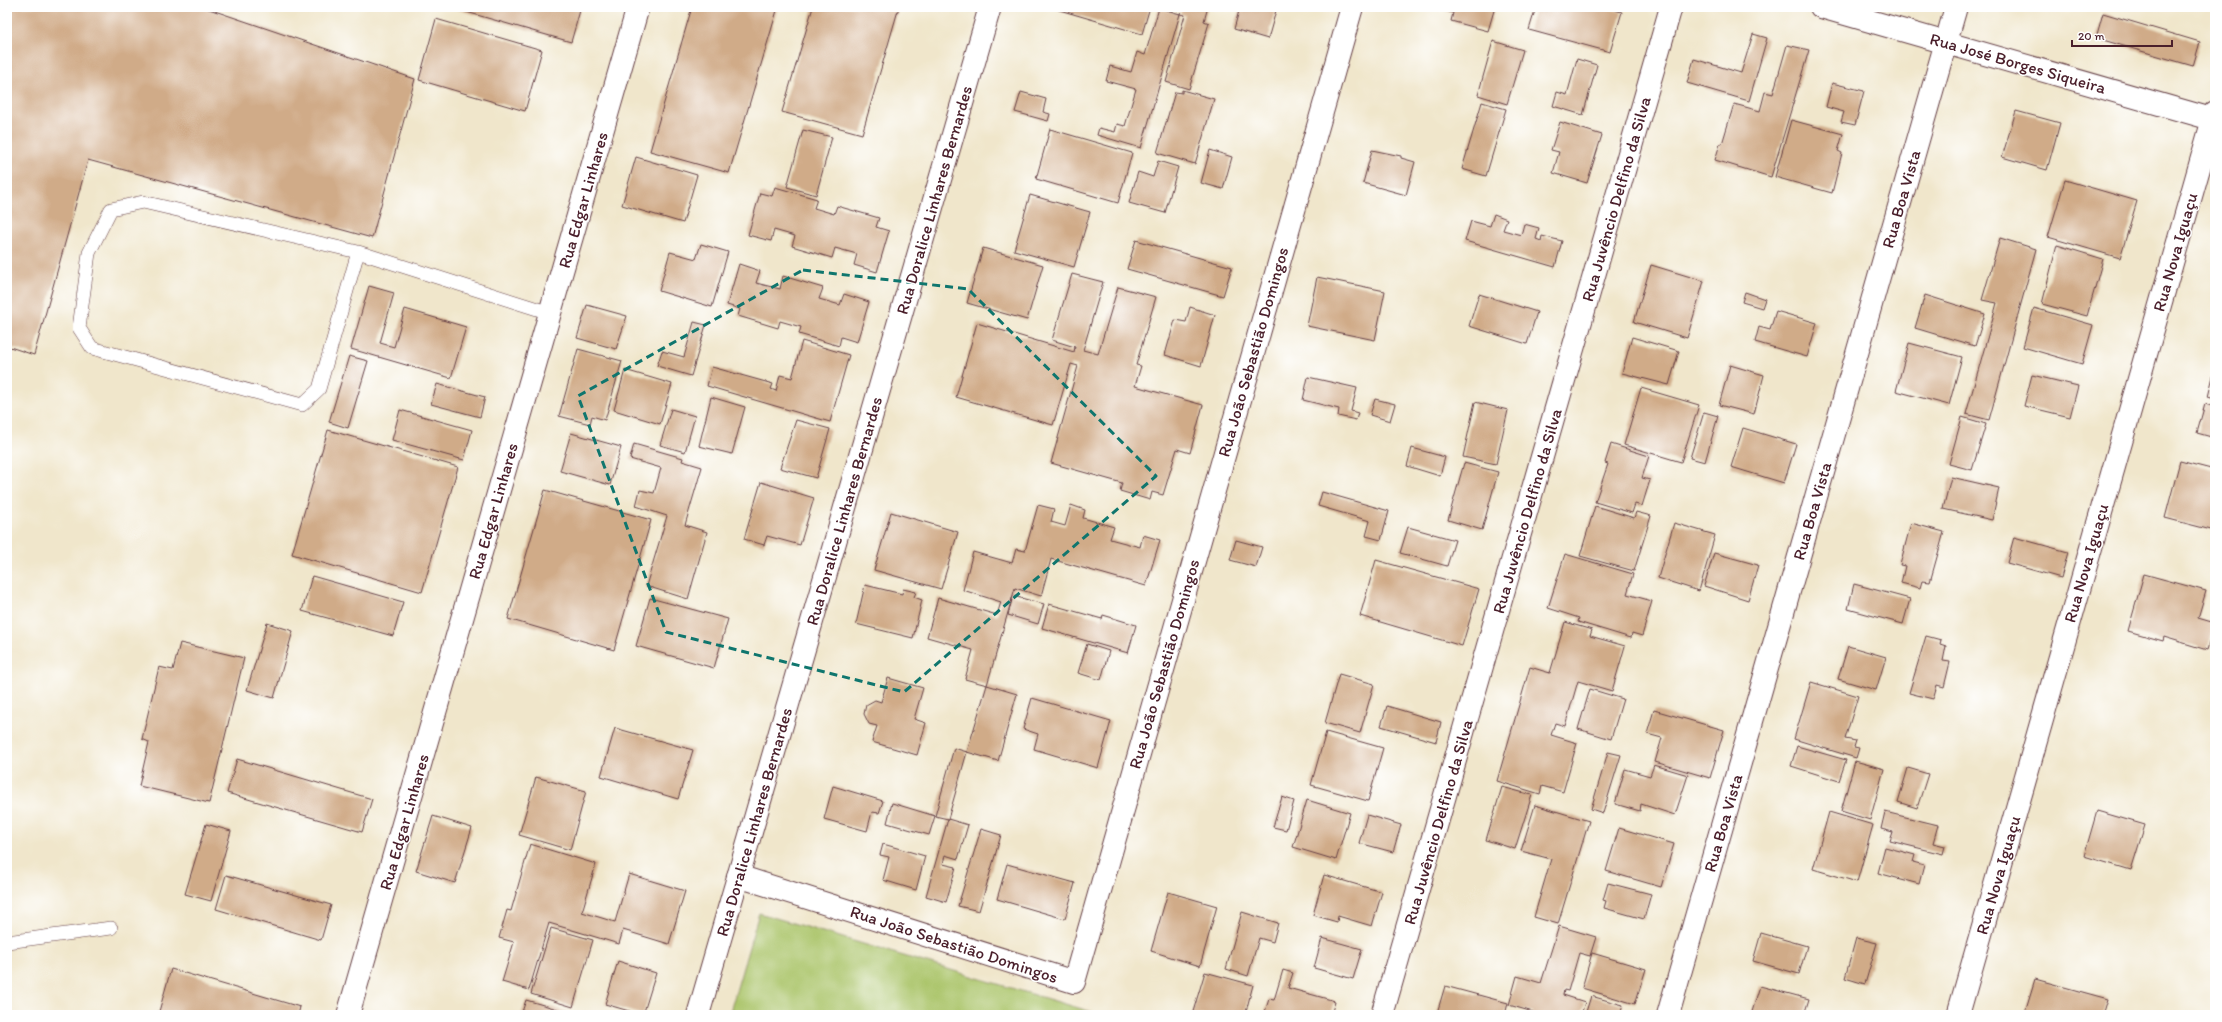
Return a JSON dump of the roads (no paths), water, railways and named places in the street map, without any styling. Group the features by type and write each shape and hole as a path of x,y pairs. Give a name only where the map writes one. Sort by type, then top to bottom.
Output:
{"street":[{"name":"Rua Edgar Linhares","path":"348,1015 638,7"},
{"name":"Rua Doralice Linhares Bernardes","path":"698,1015 990,7"},
{"name":"Rua João Sebastião Domingos","path":"738,876 1074,982 1352,7"},
{"name":"Rua Juvêncio Delfino da Silva","path":"1382,1015 1671,7"},
{"name":"Rua José Borges Siqueira","path":"1821,7 2214,117"},
{"name":"Rua Boa Vista","path":"1668,1015 1956,7"},
{"name":"Rua Nova Iguaçu","path":"1958,1015 2214,117"}],"lane":[{"path":"358,252 318,389 302,405 92,348 78,328 89,253 111,209 142,202 358,252 550,313"},
{"path":"7,942 111,928"}]}
